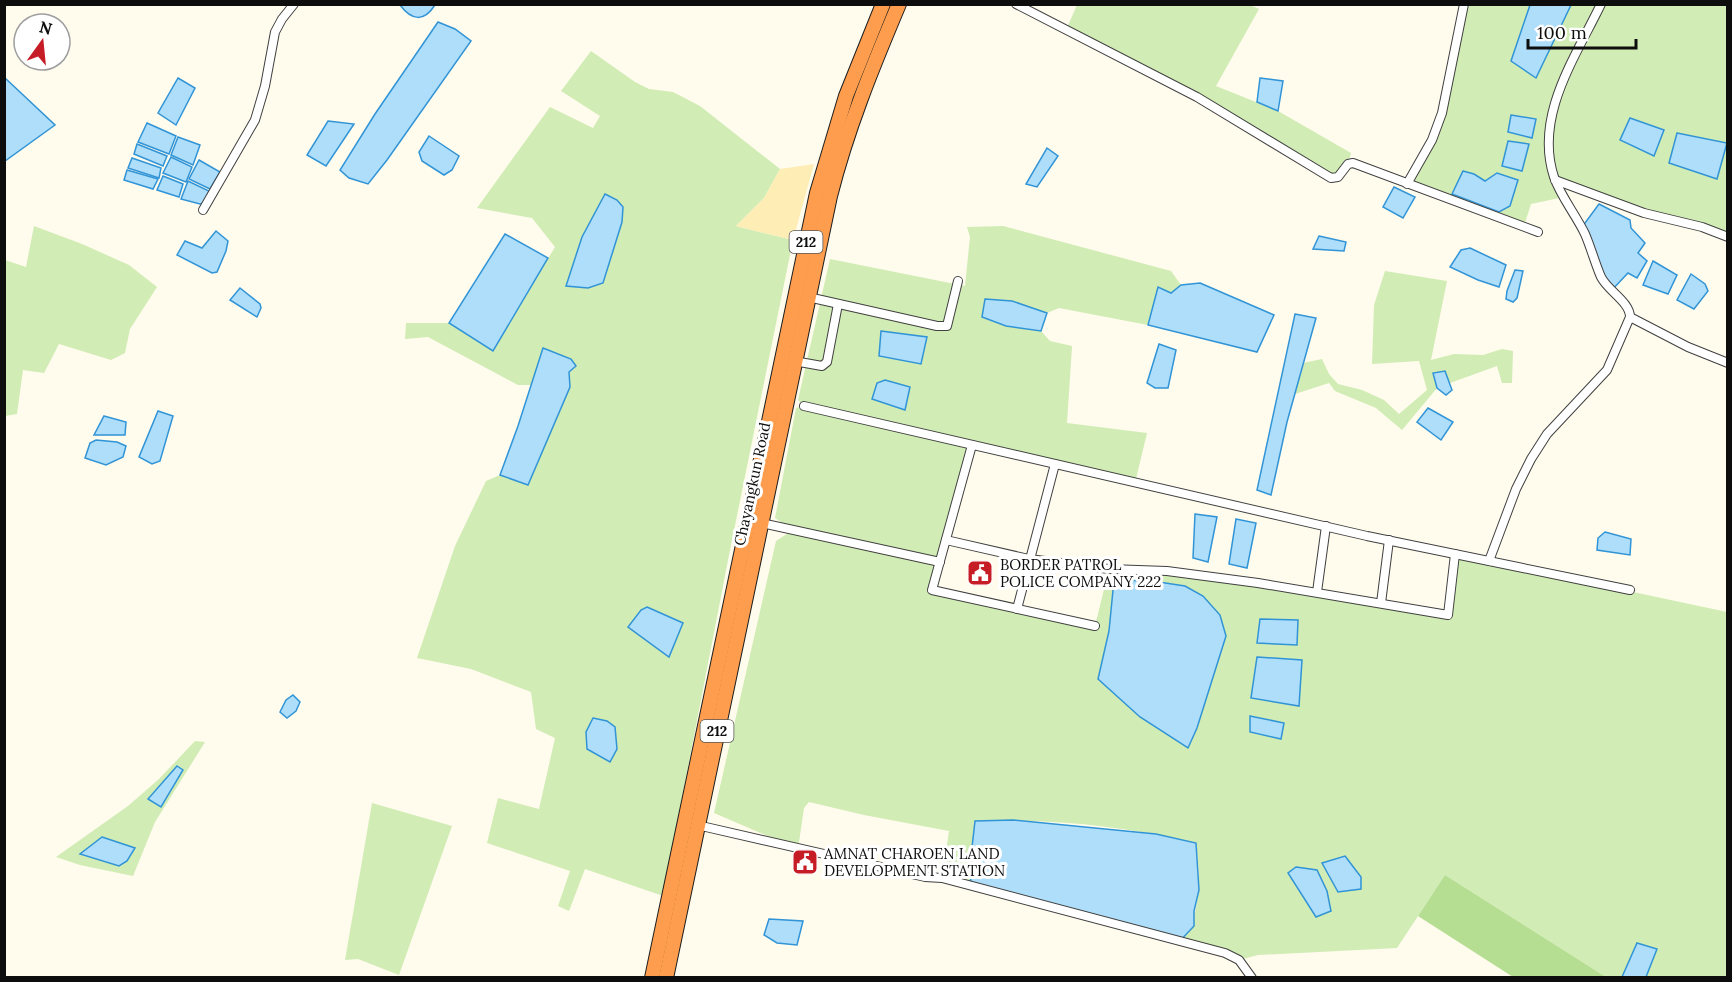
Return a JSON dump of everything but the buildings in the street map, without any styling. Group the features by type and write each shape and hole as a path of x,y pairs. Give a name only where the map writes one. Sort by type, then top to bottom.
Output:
{"highway":[{"name":"Chayangkun Road","path":"652,978 762,483 817,193 846,96 884,4"},
{"name":"Chayangkun Road","path":"666,978 761,524 762,483 794,361 842,148 858,101 899,4"}],"street":[{"path":"204,210 255,120 265,87 276,32 282,19 294,4"},
{"path":"1016,4 1197,97 1331,178 1338,177 1348,164 1353,163 1538,232"},
{"path":"1407,184 1432,140 1442,113 1464,4"},
{"path":"1489,561 1514,495 1532,459 1547,434 1607,370 1630,317 1628,308 1611,291 1601,276 1582,227 1555,180 1549,141 1552,113 1564,81 1601,4"},
{"path":"1555,180 1644,213 1702,227 1728,237"},
{"path":"808,297 937,326 947,326 958,281"},
{"path":"794,361 822,366 827,362 838,304"},
{"path":"1630,317 1688,347 1728,363"},
{"path":"804,406 1326,526 1630,591"},
{"path":"972,445 932,590 1095,626"},
{"path":"1017,609 1055,464"},
{"path":"761,524 940,562"},
{"path":"1317,592 1326,526"},
{"path":"946,540 1029,559 1109,568 1167,571 1317,592 1448,615 1455,554"},
{"path":"1381,603 1389,540"},
{"path":"697,825 925,877 942,878 1225,953 1239,960 1252,978"}],"green space":[{"path":"1077,5 1250,5 1259,9 1216,86 1278,111 1351,153 1348,164 1338,177 1066,30"},
{"path":"1464,5 1727,5 1727,237 1644,213 1556,180 1564,197 1531,204 1524,226 1408,184 1432,140"},
{"path":"591,51 635,82 649,89 673,92 700,106 780,169 764,198 736,226 793,240 663,896 585,869 569,911 558,906 570,871 487,843 498,798 539,809 555,738 536,729 531,692 471,669 417,658 455,546 486,481 500,475 528,485 570,387 569,372 576,366 543,348 532,385 518,385 428,337 405,339 406,323 449,323 494,350 555,247 532,218 477,208 550,107 593,128 600,116 561,91"},
{"path":"34,226 129,265 157,287 130,329 125,353 111,360 59,344 44,373 23,370 17,414 5,416 5,260 26,267"},
{"path":"1003,226 1171,271 1181,285 1171,293 1158,288 1148,325 1059,308 1047,313 1012,301 1006,326 1041,331 1050,341 1072,346 1067,423 1147,433 1135,483 972,445 932,590 1095,626 1109,569 1167,571 1447,615 1455,554 1727,612 1727,977 1646,977 1656,949 1637,943 1622,977 1606,977 1445,875 1397,948 1258,955 1239,960 1179,942 1194,926 1199,887 1196,843 1086,824 975,821 970,865 971,886 942,878 949,831 809,802 804,808 798,849 714,813 776,541 793,530 775,518 796,408 804,406 798,400 830,259 965,286 970,237 967,227","holes":["1115,580 1152,581 1185,586 1210,687 1197,728 1099,680 1109,631"]},
{"path":"1385,271 1447,281 1431,360 1454,354 1483,355 1502,349 1513,351 1512,383 1502,383 1497,366 1450,383 1445,371 1433,374 1437,388 1402,430 1376,408 1335,391 1329,383 1295,394 1303,363 1322,359 1329,374 1338,384 1362,390 1384,400 1399,414 1427,390 1419,361 1372,364 1374,305"},
{"path":"195,741 205,742 155,822 133,876 80,865 56,857 128,806 159,779"},
{"path":"372,803 452,826 399,975 358,959 345,960"},
{"path":"1445,875 1606,977 1513,977 1418,916"}],"sand":[{"path":"814,164 793,240 736,226 764,198 780,169"}],"water":[{"path":"400,5 435,5 422,17 413,17"},
{"path":"1530,5 1571,5 1536,78 1511,61"},
{"path":"438,22 455,29 471,41 368,184 349,178 340,170"},
{"path":"4,77 55,125 5,161 4,161"},
{"path":"178,78 195,88 176,125 158,113"},
{"path":"1260,78 1283,81 1278,111 1257,102"},
{"path":"1511,115 1536,119 1532,138 1508,132"},
{"path":"1630,118 1664,130 1654,156 1620,140"},
{"path":"328,121 354,124 326,166 307,155"},
{"path":"147,123 176,136 169,154 138,142"},
{"path":"1677,133 1727,143 1717,179 1669,163"},
{"path":"429,136 459,156 452,170 444,175 422,161 419,152"},
{"path":"178,137 200,145 193,165 171,155"},
{"path":"1508,141 1529,144 1522,171 1502,166"},
{"path":"137,144 167,156 163,166 134,154"},
{"path":"1047,148 1058,156 1037,187 1026,184"},
{"path":"171,157 192,167 186,182 163,173"},
{"path":"132,158 161,168 159,178 128,168"},
{"path":"199,160 220,172 210,189 189,179"},
{"path":"127,170 158,179 153,189 124,180"},
{"path":"1463,171 1474,174 1485,181 1497,173 1518,180 1510,206 1499,212 1452,194"},
{"path":"163,176 183,184 179,197 157,190"},
{"path":"188,181 209,191 204,203 181,199"},
{"path":"1394,187 1415,197 1403,218 1383,207"},
{"path":"605,194 617,200 623,207 622,222 603,283 588,288 566,286 582,237"},
{"path":"1599,204 1630,220 1631,228 1645,243 1638,253 1647,261 1637,278 1628,273 1611,291 1582,227"},
{"path":"216,231 228,241 217,272 212,273 177,255 185,241 202,248"},
{"path":"505,234 548,258 493,351 449,323"},
{"path":"1319,236 1346,242 1344,251 1313,249"},
{"path":"1470,248 1506,265 1499,287 1450,267 1461,250"},
{"path":"1653,261 1677,275 1668,294 1643,285"},
{"path":"1515,270 1523,271 1517,298 1513,302 1506,299"},
{"path":"1691,274 1705,284 1708,291 1694,309 1677,300"},
{"path":"1200,283 1274,315 1257,352 1148,325 1158,287 1171,293 1181,285"},
{"path":"240,288 260,304 261,308 257,317 230,300"},
{"path":"985,299 1012,301 1047,313 1041,331 1006,326 982,317"},
{"path":"1295,314 1316,318 1287,422 1271,495 1257,490"},
{"path":"881,331 927,337 921,364 879,356"},
{"path":"1159,344 1176,350 1168,388 1155,388 1147,383"},
{"path":"543,348 571,359 576,366 569,372 570,387 528,485 500,475"},
{"path":"1445,371 1452,390 1446,395 1437,388 1433,373"},
{"path":"885,380 910,387 905,410 872,399 877,383"},
{"path":"1428,408 1453,422 1441,440 1417,422"},
{"path":"158,411 173,416 160,461 152,464 139,457"},
{"path":"104,416 126,422 125,435 94,435"},
{"path":"96,440 117,442 126,446 123,457 106,465 85,458 90,443"},
{"path":"1195,514 1217,517 1208,562 1193,558"},
{"path":"1236,519 1256,523 1247,568 1229,564"},
{"path":"1605,532 1631,539 1630,555 1597,550 1598,538"},
{"path":"1114,580 1152,581 1185,586 1203,596 1220,615 1226,636 1197,728 1188,748 1140,717 1098,679 1109,631"},
{"path":"647,607 683,623 669,657 628,627 641,610"},
{"path":"1260,619 1298,620 1297,645 1257,643"},
{"path":"1257,657 1302,660 1299,706 1251,698"},
{"path":"293,695 300,702 296,711 287,718 280,712 286,700"},
{"path":"1250,716 1284,723 1281,739 1250,732"},
{"path":"593,718 607,721 615,727 617,749 610,762 587,749 586,732"},
{"path":"177,766 183,770 161,807 148,799"},
{"path":"1013,820 1156,834 1196,843 1199,890 1194,911 1194,926 1179,942 971,886 970,865 975,821"},
{"path":"102,837 135,848 127,861 119,866 80,854"},
{"path":"1345,856 1361,877 1361,889 1338,892 1322,863"},
{"path":"1296,867 1317,870 1327,891 1331,911 1316,917 1288,873"},
{"path":"769,919 803,921 797,945 777,943 764,935"},
{"path":"1637,943 1657,949 1646,977 1622,977"}],"place":[{"name":"BORDER PATROL POLICE COMPANY 222","path":"980,573"},
{"name":"AMNAT CHAROEN LAND DEVELOPMENT STATION","path":"805,862"}]}
